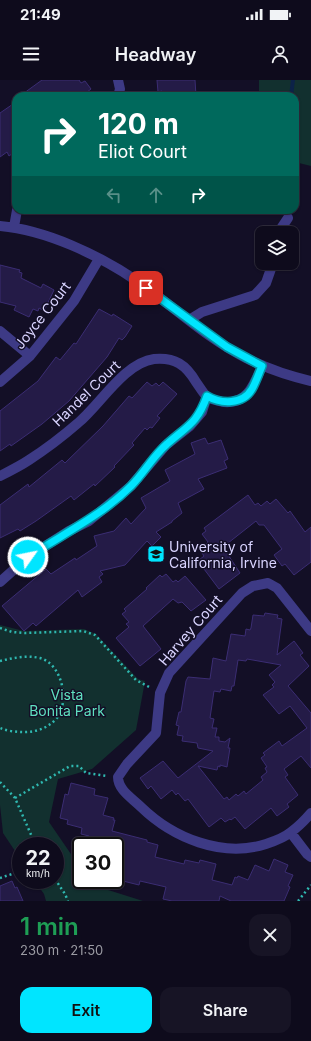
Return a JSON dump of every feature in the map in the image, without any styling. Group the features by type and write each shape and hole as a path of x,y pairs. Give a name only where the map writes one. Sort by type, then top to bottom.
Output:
{"street":[{"path":"118,80 119,92"},
{"path":"14,228 16,214"},
{"path":"283,226 288,218"},
{"path":"0,226 49,236 99,259 136,280 227,347 262,366 280,373 311,381"},
{"name":"Joyce Court","path":"0,382 30,356 74,301 99,259"},
{"path":"189,320 202,312 255,295 266,283 271,270"},
{"path":"0,331 30,356"},
{"name":"Handel Court","path":"0,476 28,461 79,422 125,373 140,363 154,359 172,360 180,363 186,367 207,396"},
{"path":"0,582 28,557 89,520 131,486 166,445 190,426 202,412 207,396 218,401 228,402 244,398 252,389 262,366"},
{"name":"Harvey Court","path":"118,777 127,764 156,733 160,693 169,673 242,593 253,586 268,583 277,588 311,631"},
{"path":"118,777 120,787 160,824 188,839 221,848 238,849 255,847 276,841 291,833 311,813"},
{"path":"291,833 311,857"}],"path":[{"path":"0,628 12,632 84,631 95,635 136,680 160,693"},
{"path":"0,661 25,657 46,661 57,672 62,685 63,699 62,709 57,717 49,725 40,730 17,732 0,728"},
{"path":"15,798 70,766 79,766 86,773 118,777"},
{"path":"0,782 15,798 32,837"},
{"path":"0,878 12,874"},
{"path":"298,901 311,885"},
{"path":"62,889 68,901"}],"green space":[{"path":"259,80 311,80 311,166 299,163 299,92 259,92"},
{"name":"Vista Bonita Park","path":"0,625 24,631 84,629 96,634 138,679 145,681 136,730 92,769 58,779 49,822 59,837 12,837 12,846 3,833 0,805"},
{"name":"Vista Bonita Park","path":"64,844 72,856 72,889 105,889 143,901 46,901 40,889 64,889"}],"building":[{"path":"42,80 79,80 81,83 85,81 91,89 87,92 26,92"},
{"path":"157,80 195,80 196,92 158,92"},
{"path":"12,105 12,154 9,156 7,152 0,157 0,113"},
{"path":"0,265 20,270 19,272 22,273 21,278 41,288 43,284 54,290 44,311 39,308 38,311 33,309 29,317 14,310 16,306 0,302"},
{"path":"99,309 112,316 113,314 132,326 125,337 122,340 119,338 107,357 69,401 42,424 11,446 10,444 0,451 0,411 38,381 56,357 60,360 74,343 76,344"},
{"path":"147,382 152,386 156,383 159,386 163,382 177,394 157,416 160,418 152,428 150,427 147,430 145,428 132,443 134,445 114,466 115,467 95,486 94,484 74,500 71,496 20,531 18,529 0,538 0,505 28,484 29,487 62,460 65,463 103,426 129,396 132,398"},
{"path":"205,438 208,444 221,440 228,459 224,461 227,468 198,479 204,489 178,503 182,513 172,522 156,532 161,537 152,546 147,541 125,565 100,571 103,574 99,577 102,582 82,597 78,590 36,626 33,623 24,631 2,606 46,569 51,574 97,546 94,536 114,531 126,518 131,524 146,508 141,498 170,481 165,470 195,454 191,443"},
{"path":"248,495 255,505 258,503 261,506 267,501 270,504 276,499 288,513 290,511 305,532 311,527 311,562 294,575 285,564 282,566 274,555 282,549 264,525 259,525 256,521 223,547 240,573 219,589 198,561 204,556 202,553 209,548 206,544 208,542 202,534 206,531 204,528"},
{"path":"166,574 173,582 176,580 178,582 185,576 206,600 191,611 182,602 178,603 173,599 143,626 161,649 140,666 116,638 129,627 126,624 129,622 122,614 126,611 124,609 147,589 146,588 160,575 162,577"},
{"path":"265,613 278,615 277,618 282,619 277,655 294,641 303,653 300,655 309,666 288,686 311,713 311,768 301,756 284,769 288,775 285,777 298,795 287,804 289,807 277,816 271,808 245,829 235,817 225,822 221,818 209,827 188,799 185,801 178,793 176,795 172,790 161,799 151,786 148,789 140,778 163,761 178,778 213,751 198,748 197,743 182,741 183,736 177,735 179,726 176,725 179,712 181,712 186,681 188,677 210,679 213,658 226,661 231,634 245,636 246,629 250,630 251,628 253,615 264,616","holes":["247,659 281,665 269,675 275,682 272,685 274,687 263,695 279,714 290,706 307,728 282,746 279,741 263,753 265,755 261,758 267,767 265,768 267,772 261,777 263,780 246,794 244,791 238,796 236,794 229,800 227,797 224,799 198,766 217,770 218,766 220,767 220,765 227,767 230,738 225,742 219,741 219,737 215,737 217,728 212,728 214,719 210,718 214,691 220,692 221,689 231,691 232,686 234,686 238,660 246,661"]},
{"path":"71,783 95,789 94,795 108,798 103,815 114,818 113,820 115,820 112,831 147,840 147,842 158,845 155,857 184,864 185,860 199,863 200,860 216,864 212,880 232,885 235,877 237,878 238,876 248,880 255,865 269,871 274,859 288,865 285,872 293,875 284,901 231,901 220,896 219,901 172,901 163,899 166,887 140,881 139,885 124,881 124,837 88,837 81,834 82,828 67,824 68,820 60,818 65,794 68,795"},
{"path":"12,881 12,889 18,889 23,901 0,901 0,886"}],"waterway":[{"path":"292,92 293,80"}],"place":[{"name":"University of California, Irvine","path":"156,554"}],"route":[{"path":"28,557 89,520 131,486 166,445 190,426 202,412 207,396 218,401 228,402 244,398 252,389 262,366 227,347 146,288"}]}
